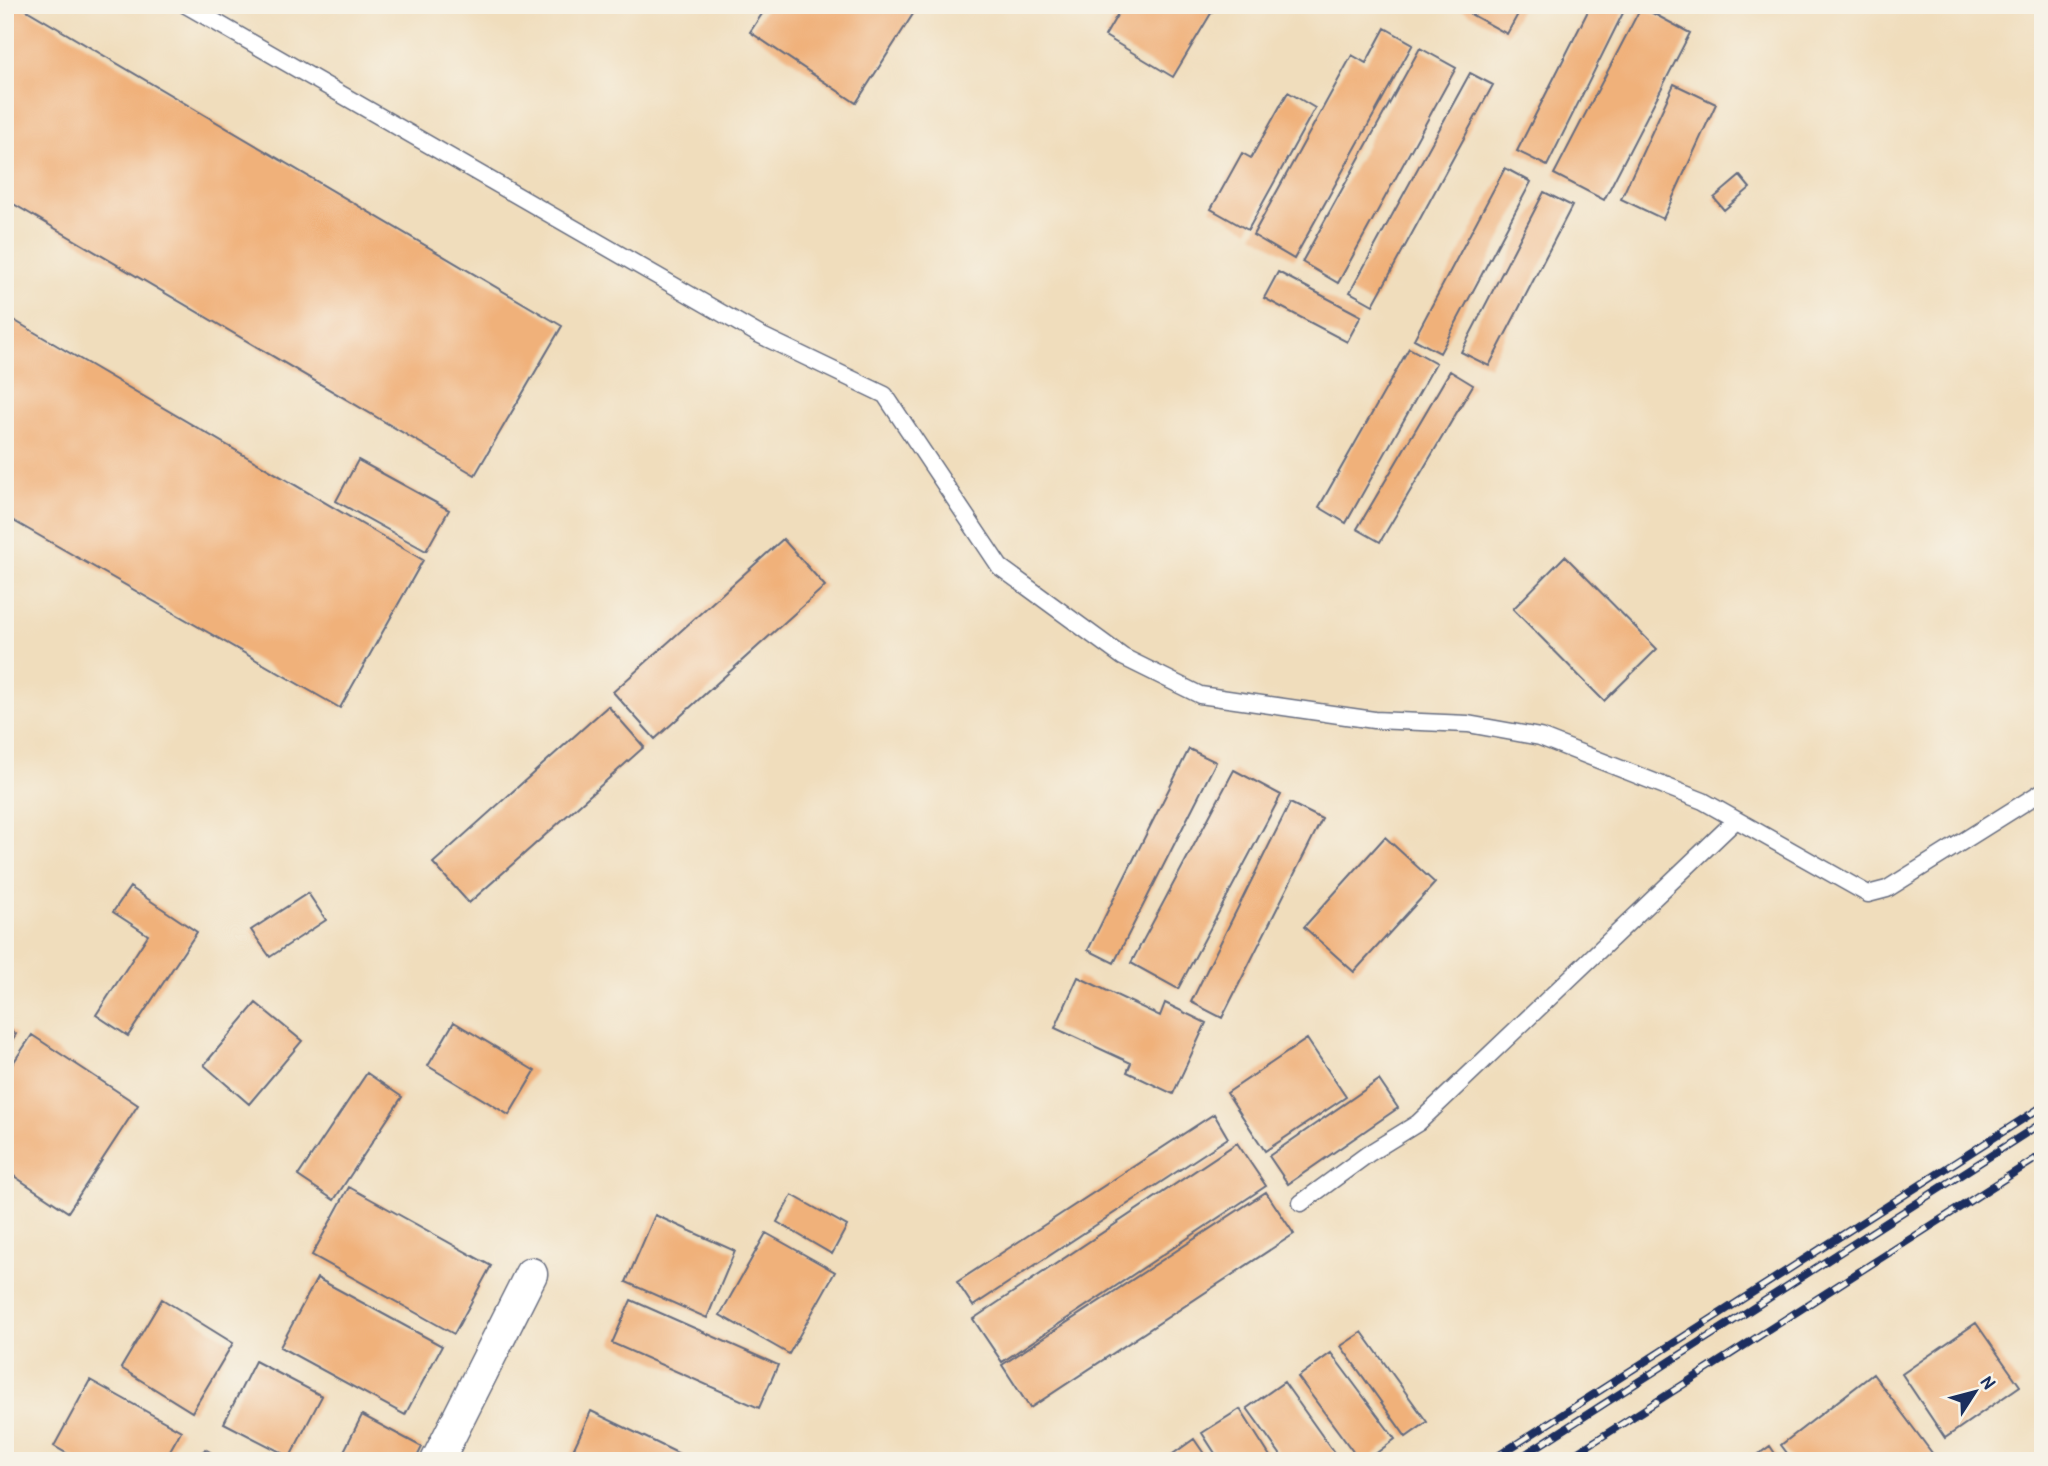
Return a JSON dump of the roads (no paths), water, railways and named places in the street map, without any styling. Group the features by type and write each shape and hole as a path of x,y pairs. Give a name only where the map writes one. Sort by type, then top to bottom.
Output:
{"street":[{"path":"437,1461 531,1274"}],"lane":[{"path":"186,5 758,334 885,396 1000,567 1123,656 1200,695 1374,720 1468,724 1540,737 1703,801 1868,894 1887,889 2043,791"},
{"path":"1301,1203 1368,1154 1418,1123 1736,820"}],"railway":[{"path":"1490,1461 2043,1106"},
{"path":"1515,1461 2043,1122"},
{"path":"1564,1461 2043,1154"}]}
